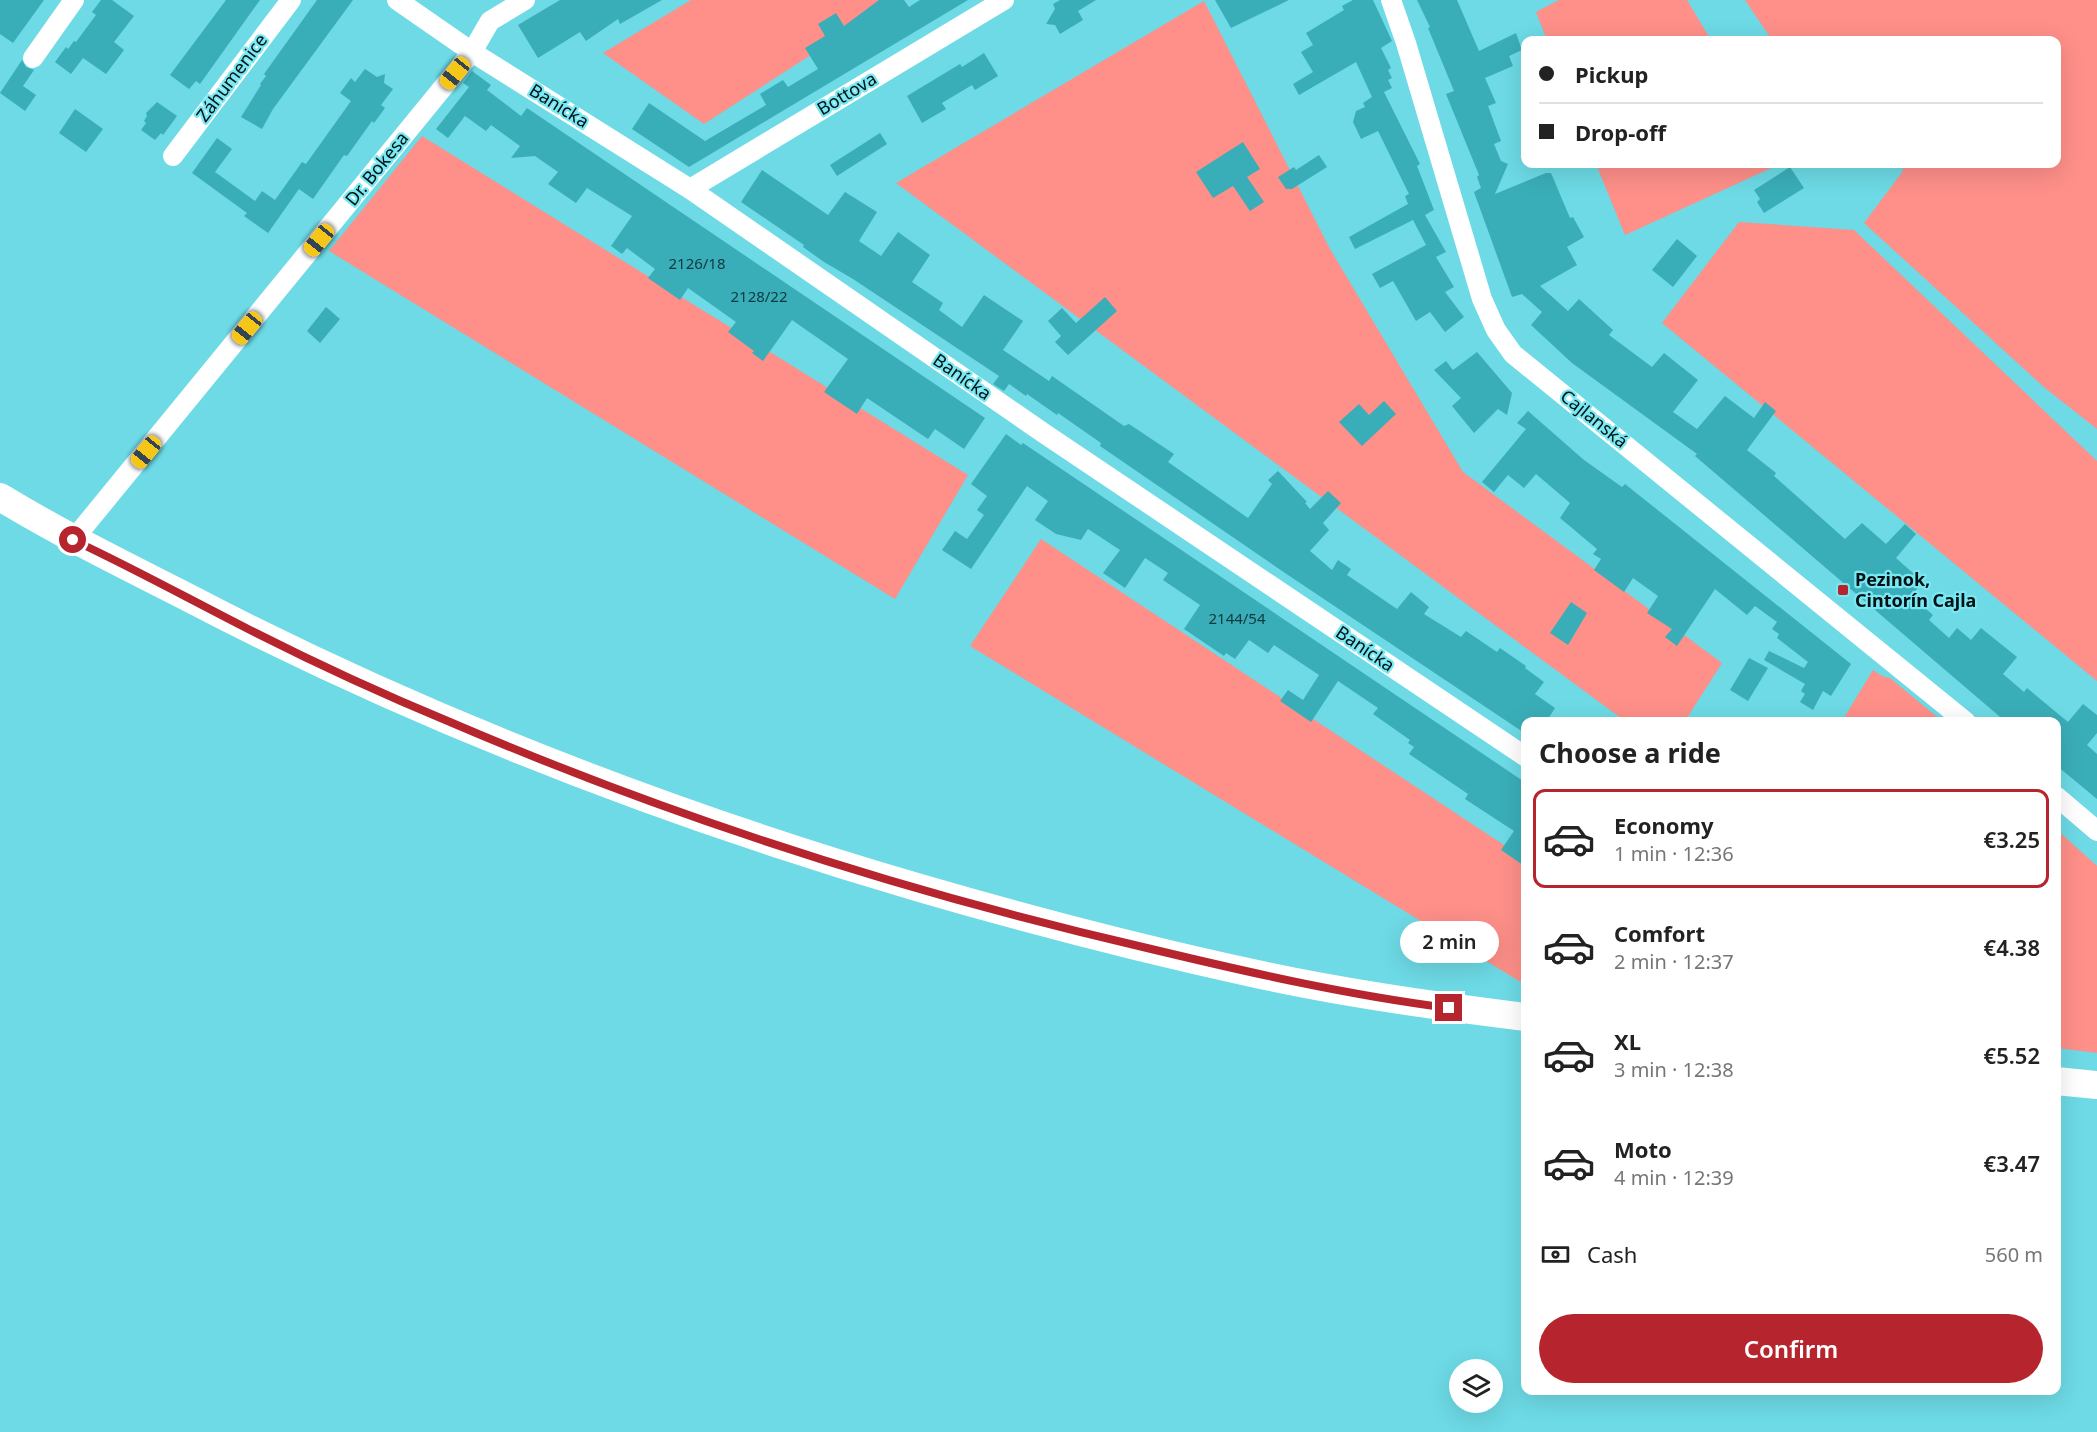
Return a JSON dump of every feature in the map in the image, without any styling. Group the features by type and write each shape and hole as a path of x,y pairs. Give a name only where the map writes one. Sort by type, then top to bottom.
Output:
{"main road":[{"path":"0,497 73,540 308,658 450,722 686,814 787,847 1081,933 1254,973 1430,1005 1521,1016"},
{"path":"2061,1081 2097,1085"}],"street":[{"path":"33,58 74,0"},
{"name":"Záhumenice","path":"173,156 291,0"},
{"name":"Banícka","path":"397,0 472,52 690,189 1045,434 1521,755"},
{"name":"Dr. Bokesa","path":"73,540 472,52 490,21 525,0"},
{"name":"Bottova","path":"690,189 1005,0"},
{"name":"Cajlanská","path":"1391,0 1406,43 1482,299 1496,330 1513,354 1813,595 1960,717"},
{"path":"2061,800 2097,831"}],"shaded area":[{"path":"691,0 896,0 704,124 603,53"},
{"path":"1559,0 1687,0 1709,36 1545,36 1536,12"},
{"path":"1745,0 2097,0 2097,429 2045,388 1864,223 1903,171 1902,168 2061,168 2061,36 1769,36"},
{"path":"1204,1 1330,249 1463,472 1722,663 1688,717 1620,717 896,183"},
{"path":"422,136 968,475 895,599 329,251"},
{"path":"1598,168 1771,168 1625,235"},
{"path":"1739,222 1854,230 2097,461 2097,681 1662,323"},
{"path":"1041,539 1521,856 1521,981 1519,981 970,646"},
{"path":"1873,670 1890,678 1937,717 1844,717"},
{"path":"2061,834 2097,866 2097,1053 2061,1048"}],"building":[{"path":"0,0 44,0 13,43 0,34"},
{"path":"101,0 112,0 134,16 114,42 124,50 106,74 83,58 71,74 55,62 66,47 68,49 74,41 76,42 96,15 92,12"},
{"path":"226,0 260,0 200,84 196,81 189,89 170,75"},
{"path":"317,0 353,0 273,109 262,129 241,117 266,76 264,74"},
{"path":"560,0 662,0 620,24 618,19 586,41 580,32 538,58 518,25"},
{"path":"879,0 904,0 909,7 920,0 968,0 689,167 632,129 649,103 705,141 766,105 760,94 783,80 788,87 818,69 805,48 825,36 818,24 836,13 844,26"},
{"path":"1060,0 1096,0 1078,11 1083,20 1060,34 1055,25 1046,24 1055,9 1053,4"},
{"path":"1215,0 1289,0 1231,28"},
{"path":"1353,0 1373,0 1392,41 1381,48 1391,68 1388,70 1392,78 1388,80 1392,88 1384,92 1420,164 1417,166 1434,210 1425,215 1446,252 1436,257 1454,287 1445,292 1464,317 1445,332 1430,312 1416,321 1393,281 1380,288 1372,274 1426,245 1413,220 1355,249 1349,237 1408,204 1405,196 1409,194 1378,131 1361,139 1353,122 1356,111 1365,107 1363,103 1372,97 1356,62 1299,95 1293,84 1313,72 1301,52 1313,45 1306,33 1344,10 1342,6"},
{"path":"1417,0 1457,0 1479,51 1516,33 1521,50 1509,56 1513,66 1485,78 1496,103 1488,106 1501,141 1494,144 1501,161 1508,164 1495,194 1551,173 1570,218 1573,217 1584,237 1567,247 1577,265 1540,286 1568,311 1579,299 1613,330 1609,335 1652,367 1664,353 1698,380 1673,412 1697,429 1725,396 1754,418 1765,402 1776,411 1747,450 1776,473 1774,476 1845,539 1862,523 1886,544 1905,524 1916,534 1896,558 1923,582 1911,596 1933,615 1929,620 1949,638 1957,628 1971,640 1981,628 2017,657 2003,674 2024,692 2027,688 2068,722 2083,704 2097,715 2097,733 2087,745 2097,754 2097,799 2061,769 2061,717 2000,717 1695,456 1697,454 1572,363 1531,325 1542,312 1522,294 1512,297 1474,192 1481,188 1477,177 1479,175 1446,94 1454,91 1428,28 1430,27"},
{"path":"984,53 998,76 975,90 972,85 942,103 946,109 922,123 907,96 960,64 962,67"},
{"path":"22,60 26,67 34,70 23,86 36,95 25,111 0,93"},
{"path":"365,69 377,77 385,74 384,83 393,89 381,105 385,108 374,123 372,121 347,156 344,155 313,199 299,189 268,233 244,216 247,213 192,173 217,138 232,149 215,172 255,201 262,191 275,200 302,162 306,164 351,101 340,93 351,78 355,82"},
{"path":"472,71 491,85 487,90 521,116 527,108 985,418 964,449 935,429 928,439 867,398 857,414 824,392 848,359 792,320 763,361 752,353 754,351 728,332 736,322 688,288 680,300 648,278 655,269 627,248 622,254 611,246 632,216 587,188 576,203 548,184 558,172 535,156 511,158 520,146 491,125 486,131 465,116 448,138 436,129 469,87 463,83"},
{"path":"157,102 177,116 163,135 161,133 155,140 141,130 146,123 144,121 146,113"},
{"path":"75,109 103,129 86,152 59,133"},
{"path":"880,133 887,144 837,176 830,165"},
{"path":"1243,142 1260,169 1247,177 1264,202 1250,211 1233,186 1213,198 1196,172"},
{"path":"1319,155 1327,167 1292,189 1286,189 1278,177 1294,167 1296,170"},
{"path":"1788,168 1804,188 1764,213 1757,202 1760,199 1754,190"},
{"path":"762,170 828,215 845,192 877,212 859,241 881,256 898,232 930,255 912,282 943,303 939,310 962,327 984,295 1023,321 1003,350 1049,381 1052,376 1124,426 1129,424 1174,454 1168,462 1248,518 1272,484 1268,480 1278,471 1307,502 1305,503 1310,509 1328,491 1341,503 1323,523 1329,530 1310,551 1332,570 1338,560 1351,569 1347,575 1397,609 1411,592 1429,607 1424,614 1461,637 1466,631 1497,652 1500,648 1544,682 1535,694 1555,708 1549,717 1521,717 1521,731 1285,573 1100,446 1101,443 1058,413 1057,415 1009,384 1004,391 993,384 999,376 824,262 803,247 804,245 741,202"},
{"path":"1677,239 1697,256 1673,287 1652,270"},
{"path":"1105,297 1117,311 1068,355 1055,342 1061,336 1048,321 1062,308 1076,323"},
{"path":"326,307 340,319 320,343 307,331"},
{"path":"1477,352 1512,393 1507,415 1498,409 1474,433 1452,406 1461,398 1434,370 1446,361 1453,370"},
{"path":"1384,401 1396,414 1362,446 1339,422 1359,404 1369,415"},
{"path":"1528,411 1584,460 1622,487 1625,484 1851,664 1831,696 1823,691 1813,710 1800,702 1805,694 1801,691 1805,684 1764,660 1769,651 1804,668 1808,662 1777,638 1779,634 1772,629 1777,622 1755,606 1747,615 1715,589 1677,646 1665,637 1672,629 1647,613 1658,596 1633,578 1624,592 1594,570 1601,559 1593,554 1597,549 1560,518 1570,503 1536,474 1524,488 1508,475 1494,492 1482,482 1526,429 1517,423"},
{"path":"1006,434 1021,445 1023,443 1521,780 1521,864 1501,850 1514,831 1465,799 1468,794 1409,754 1414,747 1408,743 1410,740 1373,714 1378,708 1338,681 1311,722 1280,701 1288,690 1303,700 1319,675 1274,645 1268,653 1249,640 1235,659 1226,653 1224,656 1184,629 1200,605 1163,580 1168,573 1145,558 1125,588 1103,573 1120,550 1088,529 1081,540 1056,534 1035,520 1048,501 1027,486 971,569 942,550 955,531 967,539 984,515 977,510 987,496 971,484"},
{"path":"1571,602 1587,613 1568,645 1550,633"},
{"path":"1749,658 1768,668 1748,701 1730,690"}],"place":[{"name":"Pezinok, Cintorín Cajla","path":"1843,590"}],"route":[{"path":"73,540 308,658 450,722 686,814 883,877 1081,933 1254,973 1449,1008"}]}
